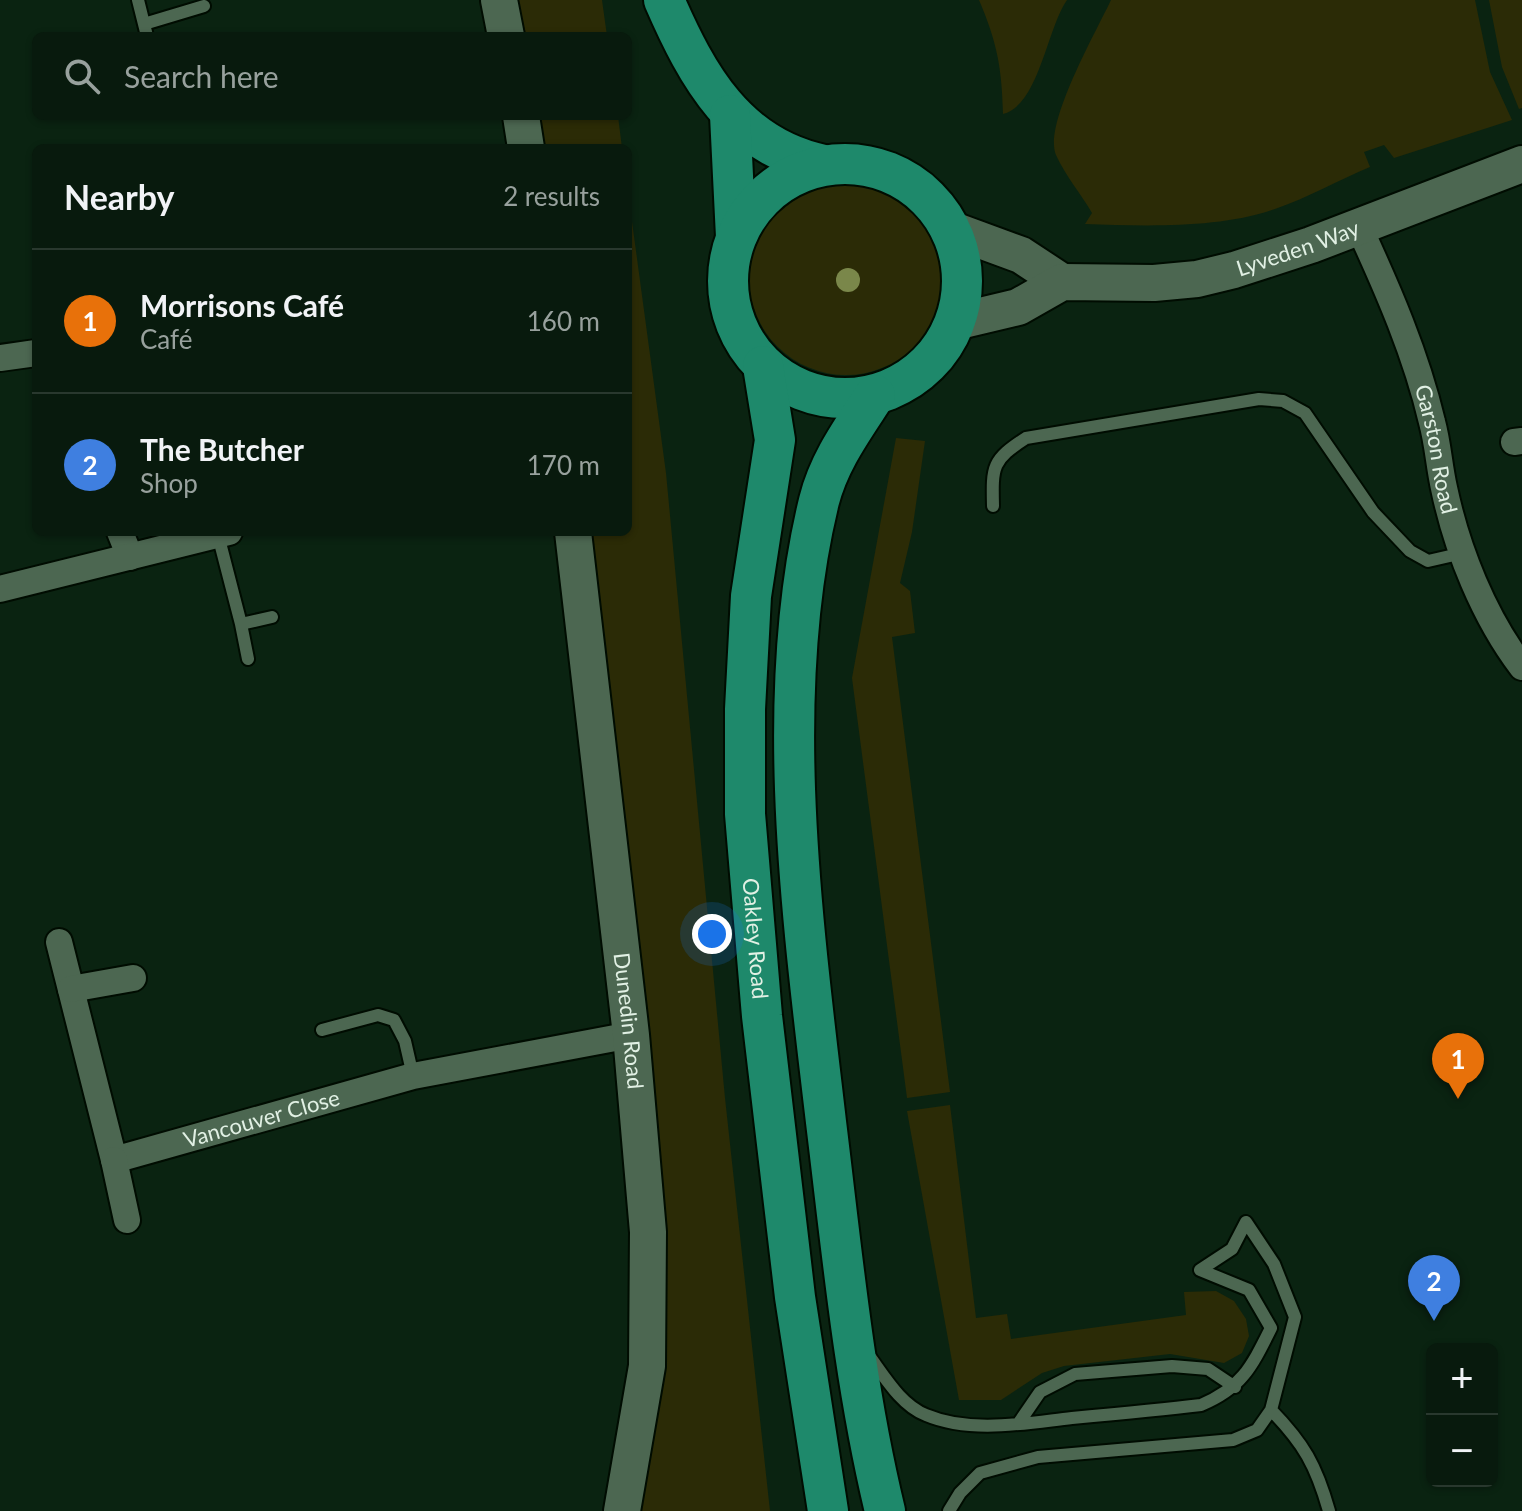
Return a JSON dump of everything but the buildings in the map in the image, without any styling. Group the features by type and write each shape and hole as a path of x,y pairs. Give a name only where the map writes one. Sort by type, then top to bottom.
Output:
{"main road":[{"path":"664,0 685,49 730,115 762,140 796,159 824,165 862,165 897,176 928,198 950,229 960,259 962,291 955,322 937,355 909,380 875,395 835,399 796,389 763,366 742,338 730,306 728,271 736,237 730,115"},
{"path":"736,237 757,204 787,179 824,165"},
{"name":"Oakley Road","path":"763,366 775,440 751,596 745,709 745,814 762,1016 795,1297 828,1511"},
{"path":"875,395 836,456 819,498 808,556 795,680 799,850 821,1074 851,1332 885,1511"}],"street":[{"path":"499,0 505,32"},
{"path":"522,120 525,144"},
{"name":"Lyveden Way","path":"1062,282 1154,283 1197,279 1234,270 1359,227 1522,164"},
{"name":"Garston Road","path":"1359,227 1416,364 1433,424 1444,490 1463,553 1487,610 1522,667"},
{"path":"950,229 1021,255 1062,282 1018,307 955,322"},
{"path":"0,358 32,354"},
{"path":"122,536 130,557"},
{"path":"0,589 215,536"},
{"name":"Dunedin Road","path":"573,536 631,1035 648,1232 647,1366 622,1511"},
{"path":"59,942 127,1220"},
{"path":"71,989 133,978"},
{"name":"Vancouver Close","path":"114,1160 413,1076 631,1035"}],"lane":[{"path":"138,0 145,30 204,6"},
{"path":"993,506 992,476 1001,454 1026,438 1259,399 1283,401 1305,413 1373,512 1410,551 1428,561 1463,553"},
{"path":"223,536 248,659"},
{"path":"241,624 272,617"},
{"path":"322,1030 378,1015 394,1020 405,1041 413,1076"},
{"path":"851,1332 901,1398 924,1415 979,1426 1201,1405 1235,1387 1251,1370 1271,1328 1249,1290 1200,1270 1232,1249 1246,1222 1274,1264 1295,1317 1271,1410 1257,1430 1233,1440 1038,1457 980,1473 960,1493 949,1511"},
{"path":"1018,1424 1040,1392 1075,1374 1172,1366 1208,1369 1235,1387"},
{"path":"1271,1410 1297,1437 1319,1475 1329,1511"}],"shaded area":[{"path":"516,0 602,0 606,32 522,32"},
{"path":"979,0 1067,0 1034,81 1015,108 1003,114 997,56"},
{"path":"1111,0 1475,0 1490,72 1512,120 1394,158 1384,145 1364,152 1370,167 1299,200 1253,215 1181,225 1085,224 1092,213 1056,155 1054,141 1073,78"},
{"path":"1489,0 1522,0 1522,108 1519,109 1502,67"},
{"path":"540,120 618,120 622,144 544,144"},
{"path":"846,181 883,188 915,209 936,241 943,278 936,315 915,347 883,368 846,375 809,368 777,347 756,315 749,278 756,241 777,209 809,188"},
{"path":"632,222 666,473 725,1098 770,1511 639,1511 664,1356 588,536 632,536"},
{"path":"896,438 925,441 912,532 900,583 910,591 915,633 892,637 950,1092 907,1098 852,678"},
{"path":"950,1105 976,1318 1007,1314 1011,1339 1186,1315 1184,1292 1216,1291 1234,1301 1246,1319 1249,1336 1242,1353 1224,1363 1170,1354 1064,1366 1042,1373 1001,1400 959,1400 907,1111"}],"place":[{"name":"Morrisons Café","path":"1458,1099"},
{"name":"The Butcher","path":"1434,1321"}]}
